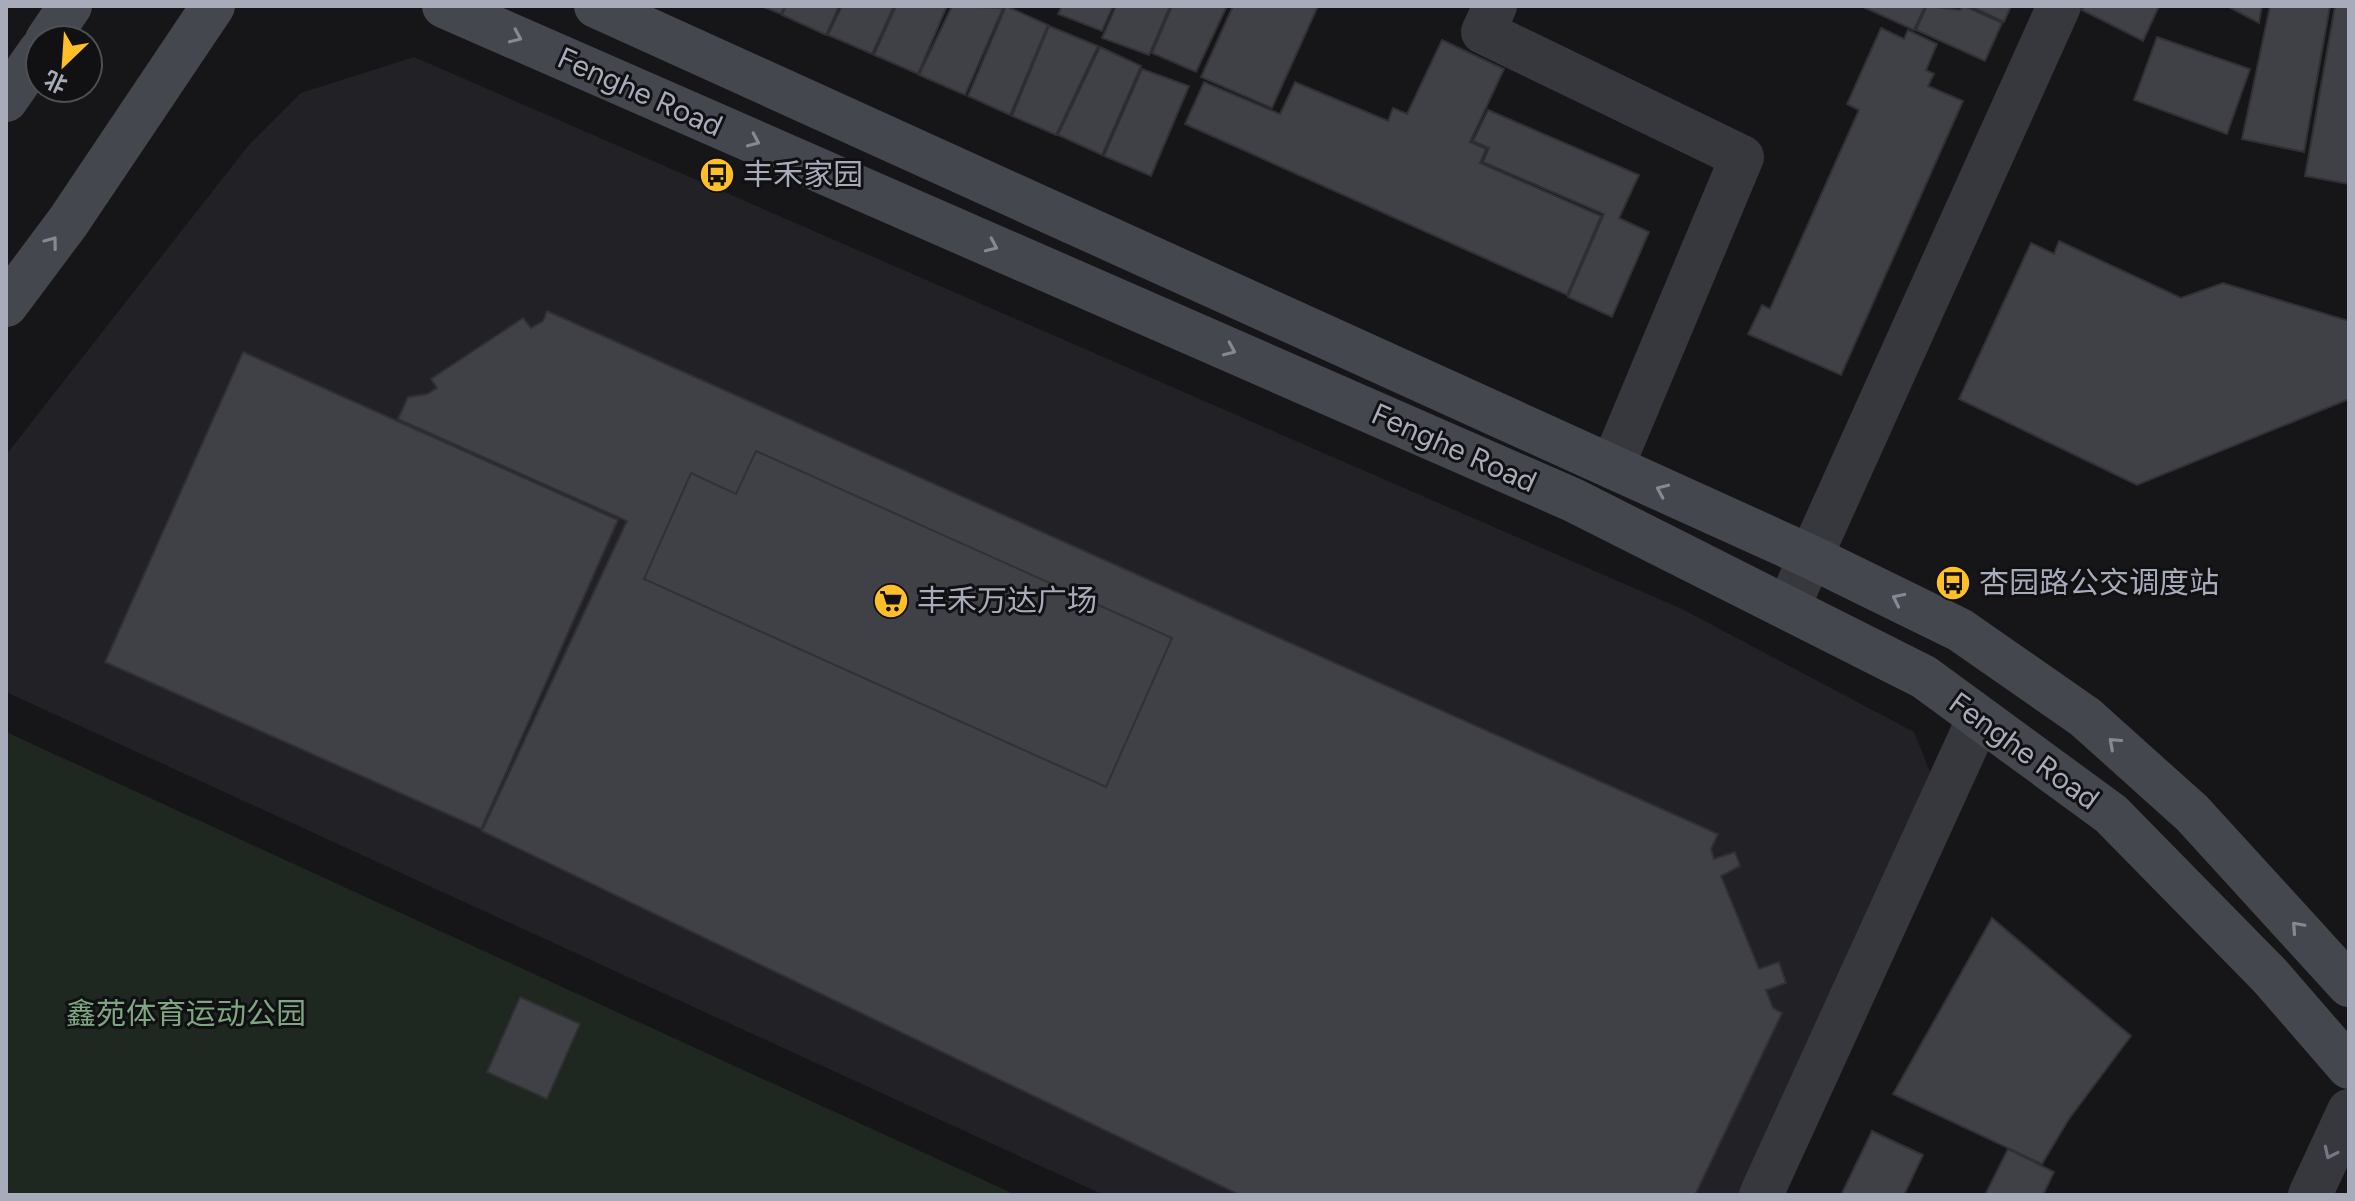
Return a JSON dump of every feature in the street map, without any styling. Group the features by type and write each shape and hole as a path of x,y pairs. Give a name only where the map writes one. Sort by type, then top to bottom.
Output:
{"main road":[{"path":"58,24 70,6"},
{"path":"6,305 68,222 213,6"},
{"name":"Fenghe Road","path":"444,6 1573,500 1924,677 2111,814 2270,976 2349,1067"},
{"name":"Fenghe Road","path":"596,6 1811,557 1960,630 2085,717 2192,813 2349,985"},
{"path":"6,100 24,74"}],"street":[{"path":"1495,6 1483,32 1742,157 1612,467"},
{"path":"1788,607 2059,6"},
{"path":"1761,1195 1979,718"},
{"path":"2310,1195 2349,1111"}],"shaded area":[{"name":"丰禾万达广场","path":"414,57 1682,609 1914,732 1932,777 1744,1195 1104,1195 6,692 6,455 248,146 301,93"}],"green space":[{"name":"鑫苑体育运动公园","path":"6,732 1016,1195 6,1195"}],"building":[{"path":"761,6 785,6 781,14"},
{"path":"786,6 839,6 826,35 782,15"},
{"path":"842,6 894,6 872,54 828,35"},
{"path":"896,6 947,6 918,74 874,55"},
{"path":"952,6 1003,8 965,95 919,75"},
{"path":"1006,6 1048,25 1010,115 968,96"},
{"path":"1062,6 1113,6 1102,31 1058,14"},
{"path":"1116,6 1170,6 1149,55 1102,38"},
{"path":"1172,6 1227,6 1196,72 1152,53"},
{"path":"1233,6 1318,6 1272,108 1201,77"},
{"path":"1861,6 1925,6 1914,30"},
{"path":"1927,6 1960,10 1964,6 2002,23 1985,61 1916,30"},
{"path":"1970,6 2011,6 2004,22"},
{"path":"2084,6 2159,6 2143,41 2082,10"},
{"path":"2227,6 2262,6 2259,23"},
{"path":"2270,6 2330,6 2304,152 2242,139"},
{"path":"2335,6 2349,6 2349,184 2305,176"},
{"path":"1049,26 1098,46 1056,135 1012,116"},
{"path":"1881,28 1904,39 1908,30 1937,44 1926,70 1934,74 1928,86 1963,101 1841,375 1748,334 1762,305 1770,309 1859,110 1847,104"},
{"path":"2157,37 2250,69 2227,134 2134,100"},
{"path":"1442,40 1504,69 1470,142 1486,149 1480,163 1601,216 1567,295 1185,124 1204,82 1280,114 1295,82 1388,121 1393,108 1407,114"},
{"path":"1100,47 1141,66 1102,155 1058,135"},
{"path":"1142,69 1189,86 1151,176 1104,156"},
{"path":"1488,110 1639,175 1619,218 1649,232 1612,317 1568,297 1604,214 1483,162 1489,148 1473,141"},
{"path":"2059,241 2181,298 2223,283 2349,321 2349,399 2137,485 1959,399 2031,243 2054,254"},
{"path":"547,311 1718,834 1711,849 1714,859 1735,852 1740,866 1721,876 1759,969 1779,962 1786,983 1766,990 1773,1008 1782,1013 1695,1195 1240,1195 482,831 627,521 398,419 408,397 427,394 437,388 431,379 523,318 531,328 543,321"},
{"path":"243,352 618,520 481,829 105,662"},
{"name":"丰禾万达广场","path":"756,451 1172,638 1106,787 644,579 691,473 736,494"},
{"path":"1992,918 2131,1036 2069,1119 2042,1164 1893,1094"},
{"path":"520,997 580,1024 547,1099 487,1072"},
{"path":"1872,1131 1923,1155 1904,1195 1841,1195"},
{"path":"2008,1149 2054,1172 2043,1195 1985,1195"}],"place":[{"name":"丰禾家园","path":"717,175"},
{"name":"杏园路公交调度站","path":"1953,583"},
{"name":"丰禾万达广场","path":"891,601"}]}
